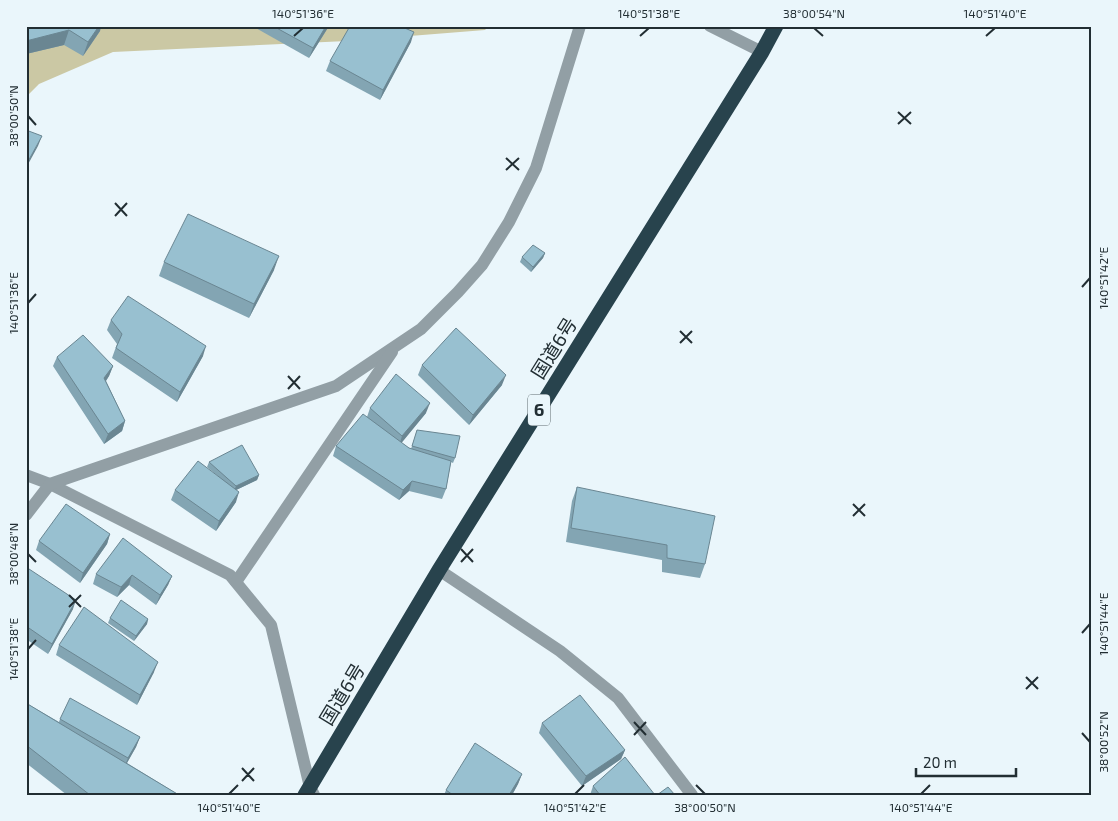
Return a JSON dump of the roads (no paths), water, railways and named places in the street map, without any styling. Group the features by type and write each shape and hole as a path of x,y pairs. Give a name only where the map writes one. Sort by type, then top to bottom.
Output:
{"highway":[{"name":"国道6号","path":"309,792 439,570 762,52 776,26"}],"street":[{"path":"26,515 50,484 336,386 421,329 482,265 509,222 536,168 580,26"},
{"path":"710,26 762,52"},
{"path":"236,582 396,346"},
{"path":"26,474 50,484 230,575 271,625 309,792"},
{"path":"439,570 560,651 618,698 692,795"}]}
